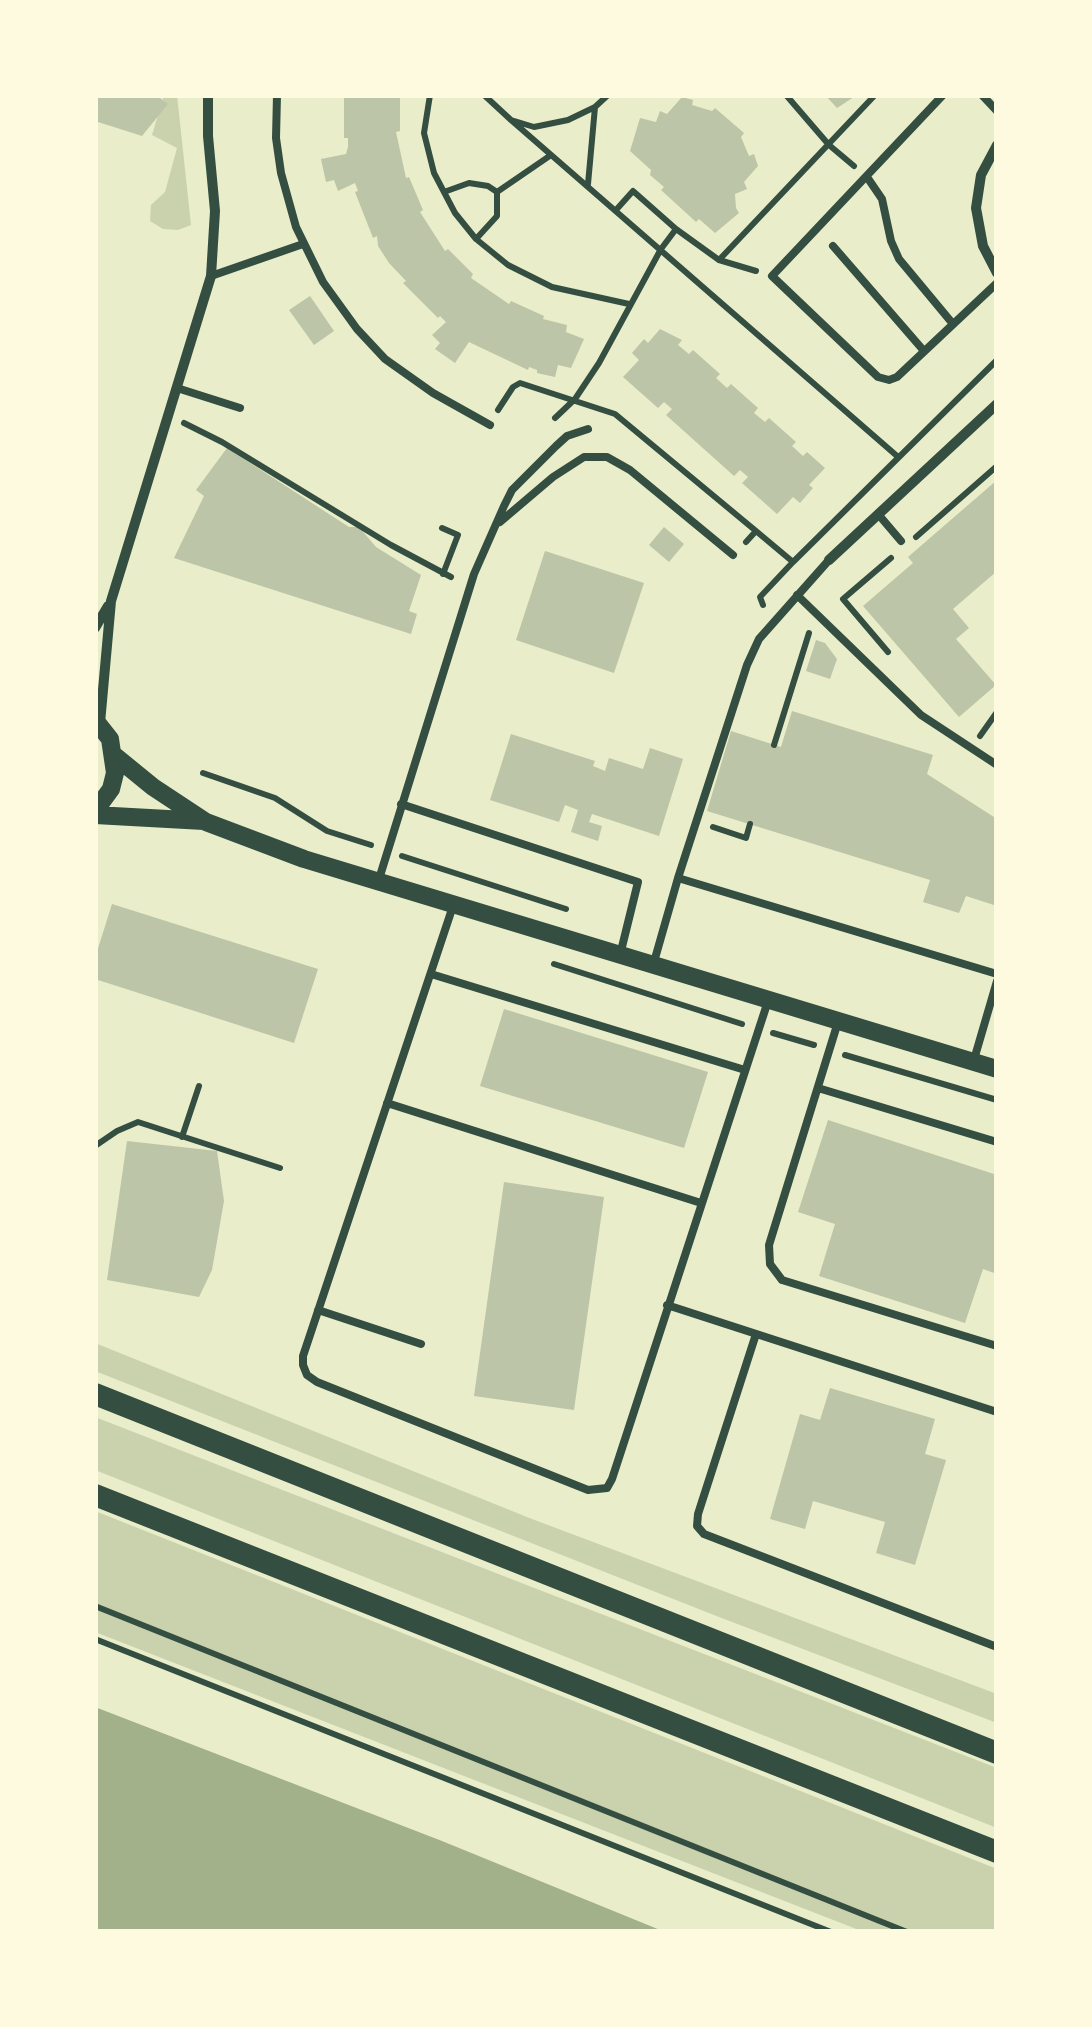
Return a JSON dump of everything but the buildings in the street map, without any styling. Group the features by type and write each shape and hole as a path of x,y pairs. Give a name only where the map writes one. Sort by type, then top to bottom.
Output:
{"main road":[{"path":"95,1394 997,1753"},
{"path":"95,1495 997,1852"}],"street":[{"path":"206,822 95,813 111,789 114,756 110,739 97,722 111,601 211,276 215,212 208,95"},
{"path":"997,145 981,175 976,208 983,246 997,272"},
{"path":"829,560 997,404"},
{"path":"95,628 111,601"},
{"path":"114,756 206,822 304,860 997,1069"}],"lane":[{"path":"277,95 276,138 281,173 302,244 323,282 385,359 433,394 490,424"},
{"path":"943,95 772,276 878,377 889,380 897,377 997,283"},
{"path":"982,95 997,110"},
{"path":"867,178 882,199 888,231 899,258 953,324"},
{"path":"211,276 302,244"},
{"path":"833,246 924,351"},
{"path":"177,388 240,408"},
{"path":"378,883 474,574 496,524 512,490 542,458 567,436 588,429"},
{"path":"496,524 553,476 584,457 607,458 630,470 733,555"},
{"path":"878,514 901,541"},
{"path":"653,965 753,652 759,639 829,560"},
{"path":"798,595 921,715 997,765"},
{"path":"400,804 638,882 620,955"},
{"path":"678,878 997,977 972,1063"},
{"path":"454,905 303,1356 308,1375 317,1382 588,1490 600,1490 612,1479 768,1001"},
{"path":"430,974 745,1070"},
{"path":"838,1022 769,1246 770,1264 782,1280 997,1346"},
{"path":"818,1088 997,1142"},
{"path":"388,1103 701,1203"},
{"path":"666,1306 997,1412"},
{"path":"318,1310 421,1344"},
{"path":"756,1334 697,1526 704,1534 997,1647"}],"path":[{"path":"430,95 424,133 434,172 476,239 508,265 552,287 629,304"},
{"path":"484,95 897,456"},
{"path":"511,120 534,127 568,120 608,95"},
{"path":"786,95 829,145 867,178"},
{"path":"719,260 875,95"},
{"path":"588,186 594,107"},
{"path":"497,192 552,154"},
{"path":"444,192 469,183 497,192"},
{"path":"616,210 633,191 676,230 719,260 772,276"},
{"path":"476,239 497,216 497,192"},
{"path":"548,426 575,399 599,363 661,248 676,230"},
{"path":"733,555 756,531 794,562 997,360"},
{"path":"168,416 222,442 447,576 458,535 442,528"},
{"path":"912,540 997,466"},
{"path":"894,659 843,600 898,552"},
{"path":"774,745 815,612"},
{"path":"204,774 274,798 328,831 570,910"},
{"path":"696,822 746,838 750,824"},
{"path":"182,1136 199,1086"},
{"path":"95,1146 138,1122 280,1168"},
{"path":"95,1606 907,1932"},
{"path":"95,1639 831,1932"}],"shaded area":[{"path":"164,95 177,95 191,225 178,230 163,229 150,221 151,205 165,192 177,148 152,135"},
{"path":"95,1343 532,1519 997,1694 997,1723 95,1371"},
{"path":"95,1417 997,1768 997,1828 95,1470"},
{"path":"95,1511 997,1869 997,1932 864,1932 95,1632"},
{"path":"95,1707 442,1841 665,1932 95,1932"}]}
